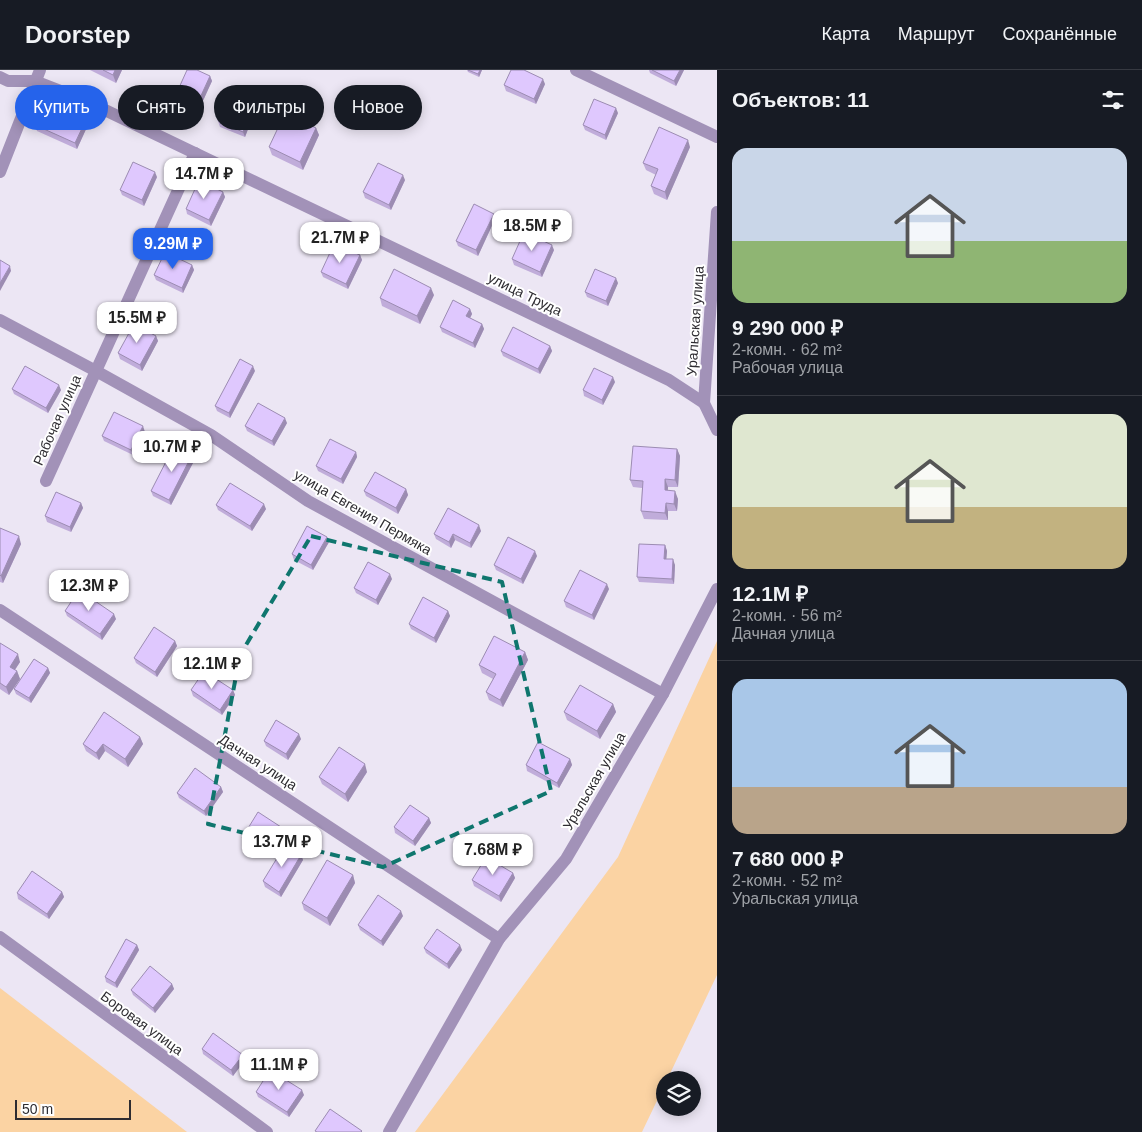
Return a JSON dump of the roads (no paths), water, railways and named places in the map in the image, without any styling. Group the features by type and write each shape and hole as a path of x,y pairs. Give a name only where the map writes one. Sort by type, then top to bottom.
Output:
{"street":[{"path":"576,70 717,136"},
{"path":"0,172 38,76"},
{"name":"улица Труда","path":"0,77 8,81 38,76 84,100 669,380 704,403"},
{"name":"Рабочая улица","path":"46,482 195,153"},
{"name":"Уральская улица","path":"717,212 704,403 717,430"},
{"name":"улица Евгения Пермяка","path":"0,320 211,435 308,501 663,694"},
{"name":"Уральская улица","path":"389,1132 499,939 566,859 663,694 717,589"},
{"name":"Дачная улица","path":"0,610 499,939"},
{"name":"Боровая улица","path":"0,937 267,1132"}]}
